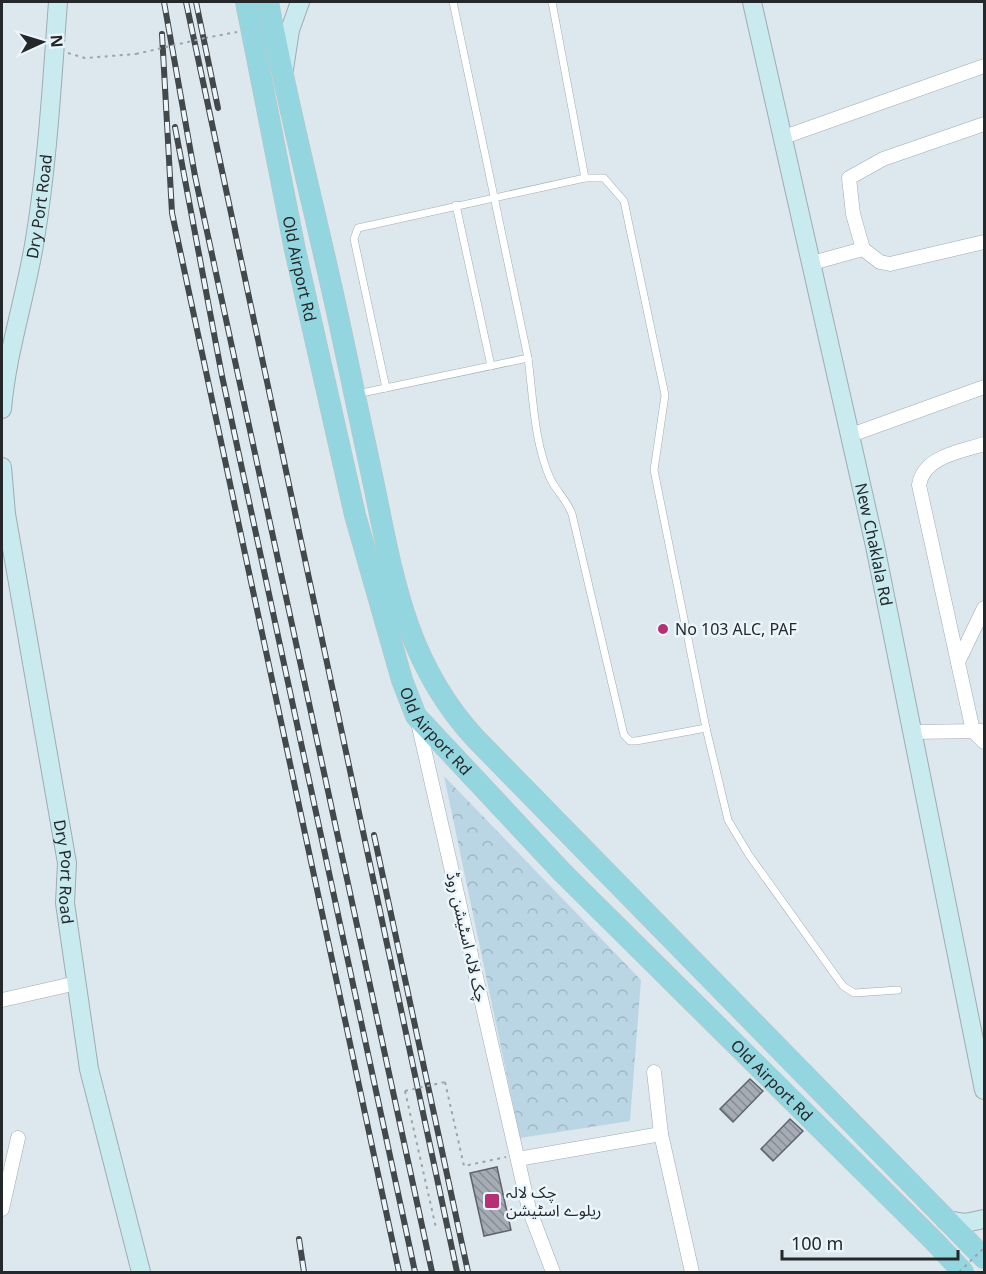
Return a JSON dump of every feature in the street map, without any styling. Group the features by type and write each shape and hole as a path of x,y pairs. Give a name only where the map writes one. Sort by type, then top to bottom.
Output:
{"main road":[{"name":"Old Airport Rd","path":"246,2 295,250 353,503 402,680 416,716 562,872 934,1241 961,1272"},
{"name":"Old Airport Rd","path":"268,2 282,81 355,395 396,593 421,662 459,721 475,738 984,1258"},
{"path":"402,680 415,694 423,695 426,683 421,662"},
{"path":"447,751 441,737 443,727 457,726 475,738"}],"street":[{"name":"Dry Port Road","path":"2,409 3,376 29,278 36,236 58,2"},
{"path":"282,81 290,30 300,2"},
{"name":"New Chaklala Rd","path":"752,2 851,435 912,732 977,1022 984,1090"},
{"path":"784,137 984,66"},
{"path":"984,124 883,159 849,178 853,214 863,249 880,262 890,264 984,242"},
{"path":"812,263 863,249"},
{"path":"851,435 984,387"},
{"path":"984,444 931,463 921,475 919,485 958,662 978,731 984,742"},
{"name":"Dry Port Road","path":"2,466 6,514 67,863 65,903 89,1069 141,1272"},
{"path":"958,662 984,609"},
{"name":"چک لالہ اسٹیشن روڈ","path":"416,716 529,1209 553,1272"},
{"path":"912,732 978,731"},
{"path":"2,1000 77,983"},
{"path":"654,1072 661,1134 692,1272"},
{"path":"517,1157 661,1134"},
{"path":"2,1209 18,1138"},
{"path":"945,1220 965,1223 984,1219"},
{"path":"934,1241 974,1272"}],"lane":[{"path":"453,2 528,358 545,461 550,479 567,500 572,514 624,735 630,741 636,741 706,728"},
{"path":"552,2 585,178"},
{"path":"386,388 354,231 358,228 456,205 585,178 604,178 624,201 665,395 654,470 706,728 728,820 749,855 843,986 854,993 898,990"},
{"path":"456,205 490,366"},
{"path":"355,395 528,358"}],"path":[{"path":"54,50 85,58 136,54 219,34"},
{"path":"436,1228 405,1092 445,1083 464,1166 517,1157"},
{"path":"961,1272 984,1248"}],"green space":[{"path":"444,776 641,980 630,1121 520,1138"}],"building":[{"path":"750,1079 763,1091 733,1122 720,1109"},
{"path":"790,1119 803,1131 773,1161 761,1149"},
{"name":"چک لالہ ریلوے اسٹیشن","path":"497,1167 511,1230 484,1236 470,1173"}],"railway":[{"path":"164,2 195,176 432,1272"},
{"path":"186,2 457,1272"},
{"path":"196,2 218,108"},
{"path":"162,34 172,213 399,1272"},
{"path":"175,127 222,376 415,1272"},
{"path":"374,835 468,1272"},
{"path":"299,1239 304,1272"}],"place":[{"name":"No 103 ALC, PAF","path":"663,629"},
{"name":"چک لالہ ریلوے اسٹیشن","path":"492,1201"}]}
